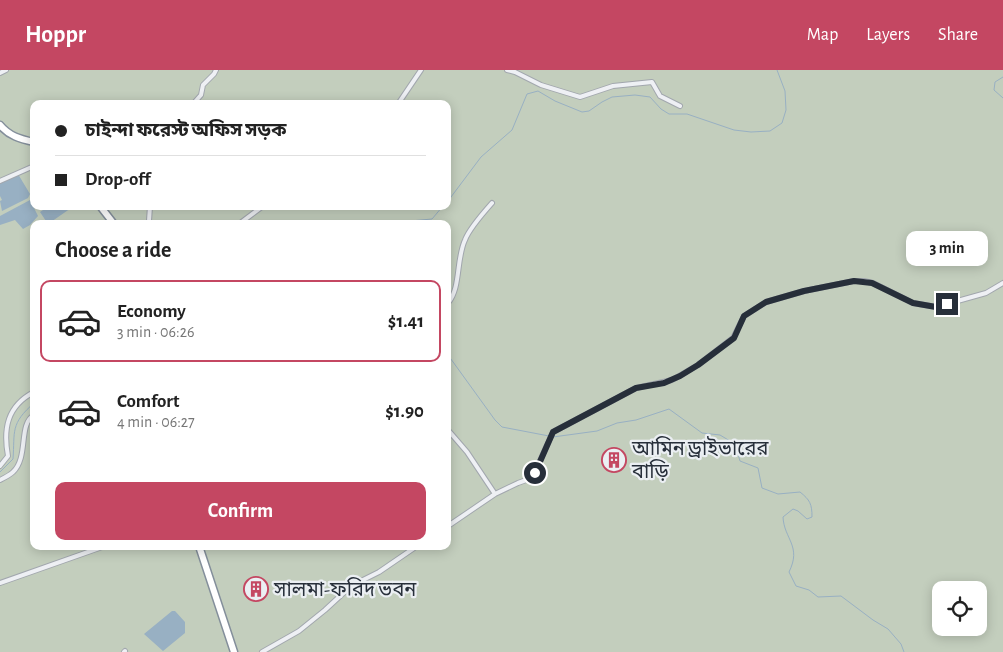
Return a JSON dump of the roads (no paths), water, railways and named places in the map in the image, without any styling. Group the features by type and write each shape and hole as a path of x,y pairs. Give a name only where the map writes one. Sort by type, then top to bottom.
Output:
{"highway":[{"path":"0,125 5,132 17,138 30,141"},
{"path":"103,210 111,220"},
{"path":"200,550 234,652"}],"street":[{"path":"0,73 6,70"},
{"path":"196,100 201,95 203,85 216,70"},
{"path":"401,100 421,70"},
{"path":"507,70 541,85 580,96 613,86 652,82 660,96 680,106"},
{"path":"0,181 30,168"},
{"path":"451,297 455,290 459,258 465,239 482,213 492,203"},
{"path":"244,220 258,210"},
{"path":"451,524 495,494 518,482 529,480 534,474 553,432 636,388 664,383 680,376 734,338 744,316 766,302 804,291 854,281 864,281 913,303 936,307 986,294 1003,283"},
{"path":"0,466 8,456 6,422 23,398 30,394"},
{"path":"0,480 14,471 23,454 26,426 30,417"},
{"path":"451,433 467,452 495,494"},
{"path":"0,583 94,550"},
{"path":"262,652 299,631 326,610 351,586 379,572 411,550"}],"water":[{"path":"18,174 30,194 28,198 2,211 0,183"},
{"path":"30,200 30,210 35,210 38,216 34,220 30,220 30,225 23,229 15,220 0,225 0,216"},
{"path":"43,210 68,210 54,220 45,220 40,212"},
{"path":"172,611 175,611 185,622 185,633 163,651 144,634"}],"waterway":[{"path":"451,197 481,157 512,130 527,94 538,91 555,101 582,112 589,111 612,97 635,95 650,97 661,109 669,114 687,114 734,130 751,132 770,131 782,123 786,110 785,91 777,70"},
{"path":"1003,77 995,82 994,90 1003,98"},
{"path":"421,220 432,219 440,210"},
{"path":"451,359 502,427 549,436"},
{"path":"0,472 13,459 15,428 30,406"},
{"path":"553,437 597,431 617,423 636,420 669,409 702,433 720,435 735,444 740,461 758,468 762,488 778,494 800,492 810,503 812,517 807,519 793,509 783,517 794,556 789,572 796,586 809,590 818,597 841,596 888,629 901,644 904,652"}],"place":[{"name":"আমিন ড্রাইভারের বাড়ি","path":"614,460"},
{"name":"সালমা-ফরিদ ভবন","path":"256,589"}]}
